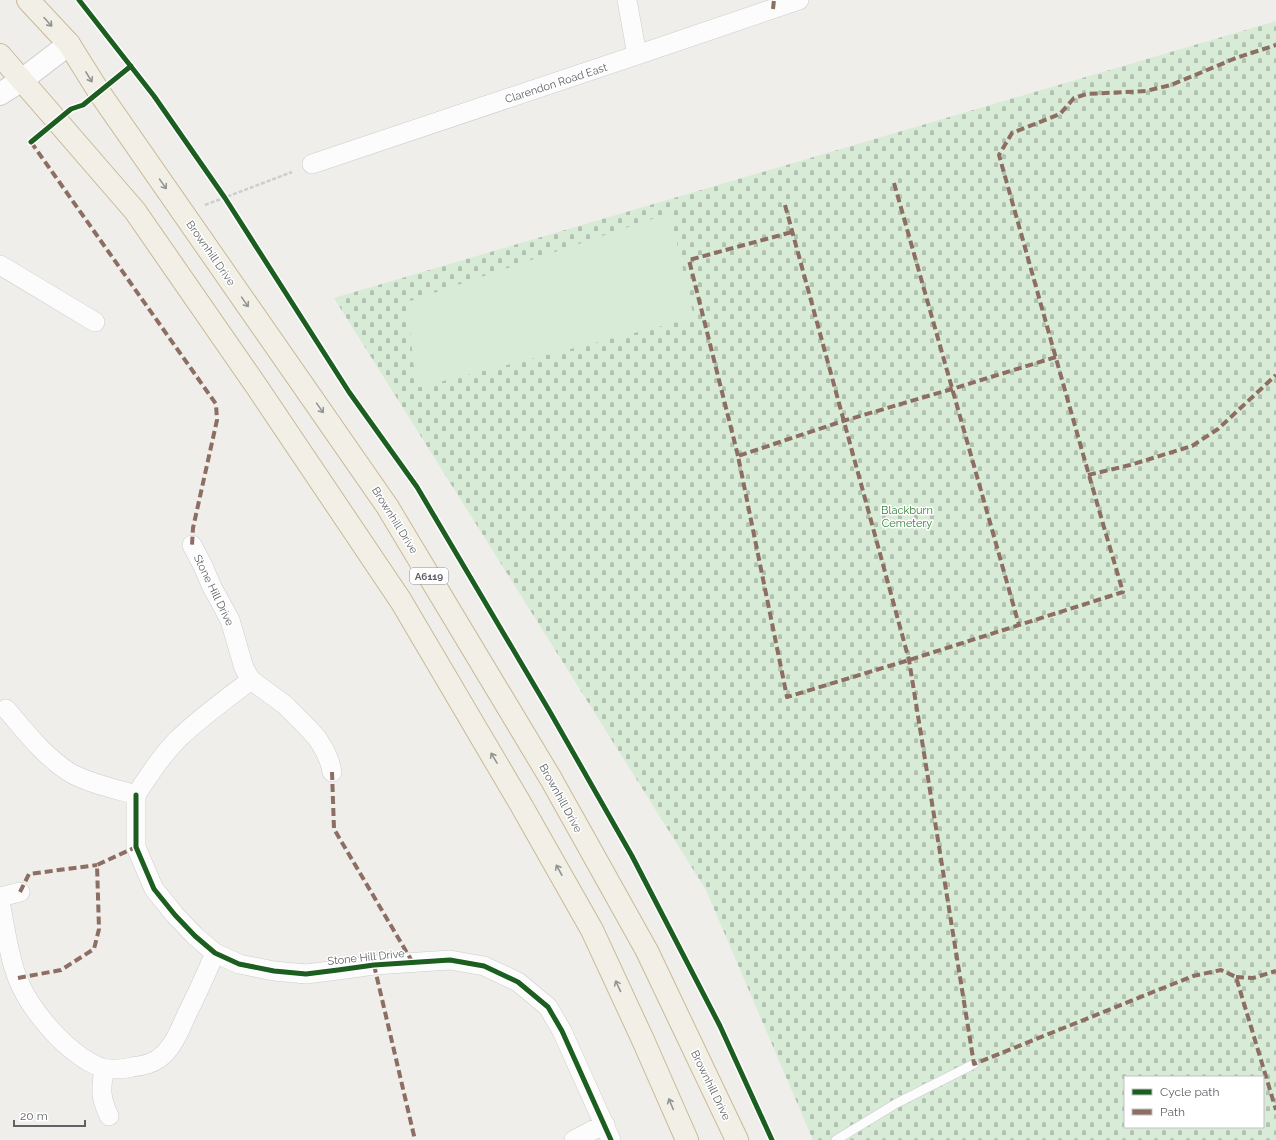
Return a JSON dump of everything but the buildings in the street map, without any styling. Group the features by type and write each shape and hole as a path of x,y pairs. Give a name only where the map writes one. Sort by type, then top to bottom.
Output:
{"highway":[{"name":"Brownhill Drive","path":"28,0 68,44 99,92 387,506 551,779 647,951 737,1140"},
{"path":"0,55 135,211 257,387 401,601 520,803 592,930 687,1140"}],"street":[{"path":"627,0 638,55"},
{"name":"Clarendon Road East","path":"312,164 799,0"},
{"path":"0,94 22,80 68,44"},
{"path":"0,265 95,322"},
{"name":"Stone Hill Drive","path":"192,544 212,587 230,620 244,668 251,680 285,706 317,738 330,762 332,772"},
{"path":"6,709 46,755 70,773 97,784 136,795 154,768 178,739 209,712 251,680"},
{"name":"Stone Hill Drive","path":"136,795 136,847 154,889 175,915 195,936 215,953 239,964 274,971 306,974 374,965 450,960 484,966 518,982 548,1007 562,1030 608,1132 574,1140"},
{"path":"0,897 20,892"},
{"path":"0,901 9,952 18,978 31,1004 46,1024 66,1044 87,1061 104,1069 142,1066 158,1059 170,1047 195,998 215,953"},
{"path":"104,1069 101,1089 103,1102 109,1116"}],"lane":[{"path":"836,1140 897,1103 974,1064"}],"path":[{"path":"184,214 312,164"},
{"path":"220,191 229,204"}],"green space":[{"name":"Blackburn Cemetery","path":"1276,21 1276,1140 813,1140 706,890 334,298"},
{"path":"670,213 694,318 416,388 407,302"}],"marked path":[{"path":"773,9 774,0"},
{"path":"1056,357 952,389 843,421 738,456 787,697 1123,592 999,155 1012,133 1060,114 1074,98 1087,94 1146,91 1171,85 1236,58 1276,45"},
{"path":"31,142 216,404 217,420 193,528 192,545"},
{"path":"894,183 1019,625"},
{"path":"785,205 909,660 974,1064 1193,976 1221,970 1236,977 1276,1110"},
{"path":"738,456 689,260 792,232"},
{"path":"1088,475 1130,465 1192,446 1218,429 1276,375"},
{"path":"332,772 334,829 413,963"},
{"path":"18,978 61,970 94,949 99,929 97,865 136,847"},
{"path":"20,892 29,874 97,865"},
{"path":"374,965 415,1140"},
{"path":"1236,977 1253,978 1276,971"}],"cycle path":[{"path":"79,0 154,96 225,198 349,392 417,487 550,712 632,856 720,1026 772,1140"},
{"path":"31,142 71,109 83,105 131,66"},
{"path":"136,795 136,847 154,889 175,915 195,936 215,953 239,964 274,971 306,974 374,965 450,960 484,966 518,982 548,1007 562,1031 611,1140"}]}
